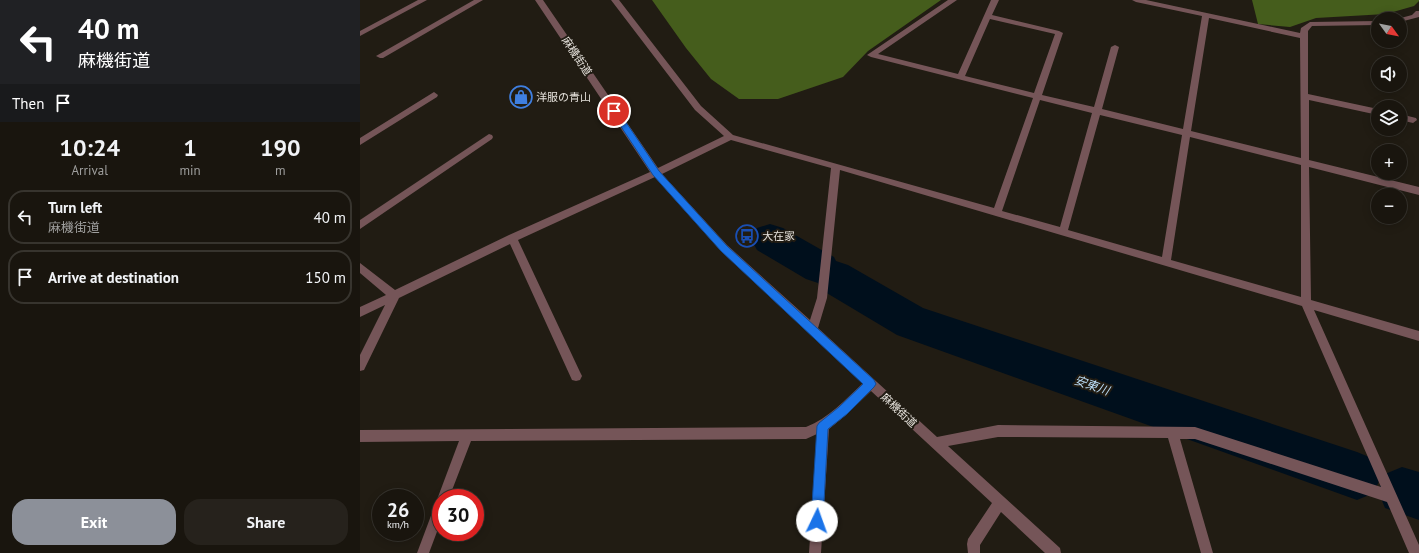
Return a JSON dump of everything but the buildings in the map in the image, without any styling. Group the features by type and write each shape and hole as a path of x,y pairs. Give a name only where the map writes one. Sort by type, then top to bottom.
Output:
{"street":[{"path":"360,34 423,0"},
{"path":"380,56 479,0"},
{"name":"麻機街道","path":"539,0 656,173 724,248 1055,553"},
{"path":"615,0 698,108 730,136 1419,336"},
{"path":"953,0 871,55 1419,191"},
{"path":"962,77 995,0"},
{"path":"1136,0 1304,36"},
{"path":"1407,18 1414,17 1419,13"},
{"path":"1166,262 1206,15"},
{"path":"988,16 1059,33 997,213"},
{"path":"1371,23 1310,24 1304,30 1306,303 1416,553"},
{"path":"1063,232 1115,47"},
{"path":"360,142 434,95"},
{"path":"1305,96 1371,110"},
{"path":"1407,119 1413,120"},
{"path":"360,312 512,238 656,173 730,136"},
{"path":"360,225 489,137"},
{"path":"812,330 822,298 836,166"},
{"path":"512,238 576,376"},
{"path":"360,267 395,296"},
{"path":"360,366 395,296"},
{"path":"360,436 806,433 823,426 843,410 870,384"},
{"path":"815,553 823,426"},
{"path":"935,443 998,431 1195,433 1392,497"},
{"path":"1172,433 1207,553"},
{"path":"446,489 467,435"},
{"path":"974,553 973,544 1000,502"},
{"path":"423,553 432,528"}],"green space":[{"path":"652,0 941,0 868,51 843,77 778,99 739,99 711,79 686,48"},
{"path":"1252,0 1419,0 1414,6 1393,12 1371,12 1371,15 1316,18 1290,27 1258,24"}],"waterway":[{"name":"安東川","path":"770,239 820,268"},
{"name":"安東川","path":"834,277 911,322 1357,476"},
{"name":"安東川","path":"1402,491 1419,496"}],"place":[{"name":"洋服の青山","path":"521,97"},
{"name":"大在家","path":"747,236"}],"route":[{"path":"614,111 656,173 724,248 870,384 843,410 823,426 817,521"}]}
